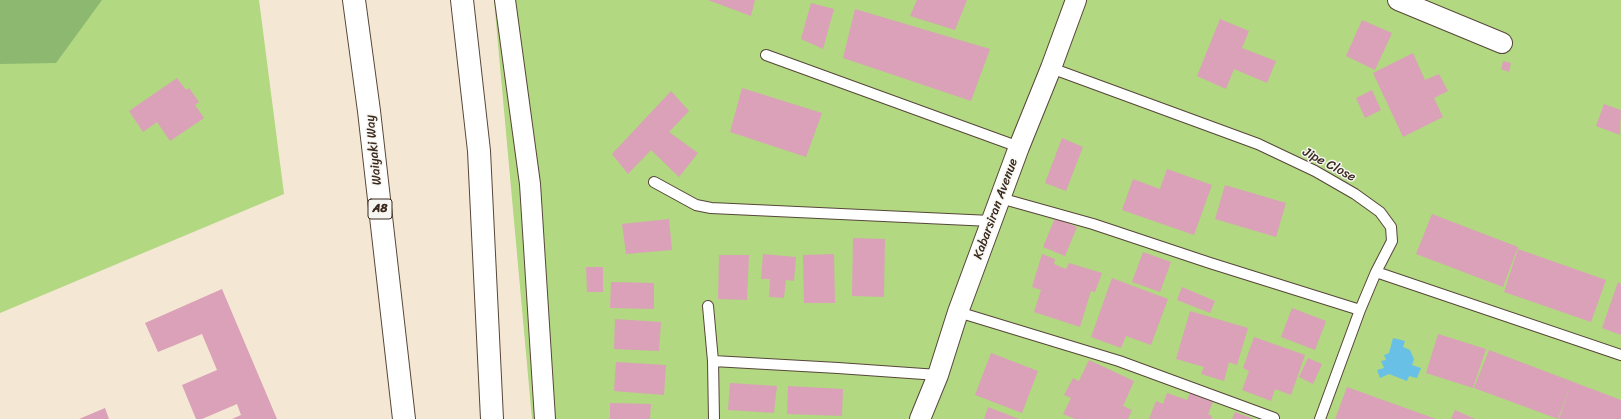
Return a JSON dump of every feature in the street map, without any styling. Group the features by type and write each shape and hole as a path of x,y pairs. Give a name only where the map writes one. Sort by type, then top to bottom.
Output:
{"highway":[{"name":"Waiyaki Way","path":"354,0 369,111 404,419"},
{"path":"462,0 479,151 492,419"}],"street":[{"path":"505,0 530,184 545,419"},
{"name":"Kabarsiran Avenue","path":"920,419 938,375 958,312 1018,147 1051,68 1076,0"},
{"path":"1398,0 1502,43"}],"lane":[{"path":"766,55 1018,147"},
{"name":"Jipe Close","path":"1051,68 1258,144 1315,171 1355,194 1380,212 1391,227 1392,241 1376,272 1360,310 1320,419"},
{"path":"654,182 691,203 711,208 991,221"},
{"path":"1000,198 1093,224 1210,263 1360,310"},
{"path":"1376,272 1621,355"},
{"path":"708,306 714,419"},
{"path":"958,312 1120,361 1274,418"},
{"path":"712,361 938,375"}],"green space":[{"path":"0,0 259,0 284,194 0,313"},
{"path":"0,0 102,0 56,63 0,64"},
{"path":"494,0 1621,0 1621,419 532,419"}],"water":[{"path":"1393,338 1405,341 1403,347 1410,350 1414,359 1412,365 1421,368 1417,378 1409,376 1407,381 1389,374 1380,378 1377,370 1384,368 1381,361 1386,360 1384,355 1389,353"}],"building":[{"path":"708,0 755,0 751,16"},
{"path":"917,0 967,0 955,30 910,16"},
{"path":"811,3 834,9 823,49 801,39"},
{"path":"855,9 990,49 971,101 843,58"},
{"path":"1220,19 1249,31 1242,48 1276,61 1267,83 1234,69 1226,89 1197,76"},
{"path":"1362,20 1392,33 1375,70 1346,56"},
{"path":"1413,53 1425,80 1439,74 1448,91 1434,98 1443,117 1403,137 1373,73"},
{"path":"1503,61 1511,63 1509,72 1501,69"},
{"path":"177,78 186,90 189,88 199,102 195,105 204,118 170,141 157,122 143,132 129,111"},
{"path":"742,88 822,113 806,157 730,132"},
{"path":"1372,90 1381,110 1365,118 1356,98"},
{"path":"671,91 689,111 669,132 698,153 679,177 651,150 628,174 612,154"},
{"path":"1604,104 1621,110 1620,135 1596,126"},
{"path":"1062,138 1083,147 1066,191 1045,183"},
{"path":"1167,169 1212,185 1194,235 1122,210 1133,179 1160,189"},
{"path":"1225,185 1286,203 1276,237 1215,219"},
{"path":"1432,214 1518,247 1503,287 1416,254"},
{"path":"1055,218 1077,227 1065,256 1043,247"},
{"path":"669,219 672,250 626,254 622,224"},
{"path":"853,238 885,239 884,297 852,296"},
{"path":"1518,249 1606,280 1591,322 1504,292"},
{"path":"1143,252 1171,262 1160,292 1132,282"},
{"path":"763,254 796,257 794,281 786,280 784,298 769,297 770,279 761,279"},
{"path":"834,254 835,303 804,303 803,255"},
{"path":"1042,254 1055,259 1054,264 1066,269 1069,263 1102,273 1095,292 1091,291 1080,327 1034,312 1041,290 1032,287"},
{"path":"719,255 749,255 747,300 718,299"},
{"path":"586,267 603,267 603,292 587,292"},
{"path":"1112,278 1168,299 1151,345 1126,336 1121,348 1091,337"},
{"path":"611,282 654,283 654,309 610,308"},
{"path":"1618,282 1621,284 1621,335 1602,328"},
{"path":"1182,287 1215,301 1210,313 1177,300"},
{"path":"222,289 277,419 232,419 241,415 237,404 202,419 196,419 182,385 217,370 202,334 158,352 145,323"},
{"path":"1292,308 1326,321 1315,350 1281,337"},
{"path":"1190,311 1248,328 1237,365 1229,362 1224,381 1201,374 1204,367 1176,359"},
{"path":"615,319 661,322 659,351 614,349"},
{"path":"1438,334 1486,349 1473,388 1426,373"},
{"path":"1254,337 1305,355 1291,395 1275,389 1271,401 1242,390 1249,371 1243,368"},
{"path":"1489,350 1621,400 1621,419 1559,419 1571,384 1558,419 1474,388"},
{"path":"991,353 1038,371 1022,413 975,395"},
{"path":"1308,358 1322,364 1313,384 1299,377"},
{"path":"1089,360 1134,381 1123,406 1132,410 1128,419 1075,419 1063,414 1071,398 1064,395 1073,378 1079,381"},
{"path":"616,362 666,365 664,395 614,391"},
{"path":"730,383 777,386 774,413 728,410"},
{"path":"788,386 843,389 842,416 787,414"},
{"path":"1347,387 1436,419 1335,419"},
{"path":"1167,393 1187,400 1190,393 1213,402 1208,414 1212,416 1211,419 1149,419 1156,401 1163,404"},
{"path":"610,403 651,404 650,419 610,419"},
{"path":"988,407 1019,419 984,419"},
{"path":"105,408 109,419 79,419"},
{"path":"1455,410 1475,419 1451,419"},
{"path":"1235,412 1254,419 1232,419"}]}
